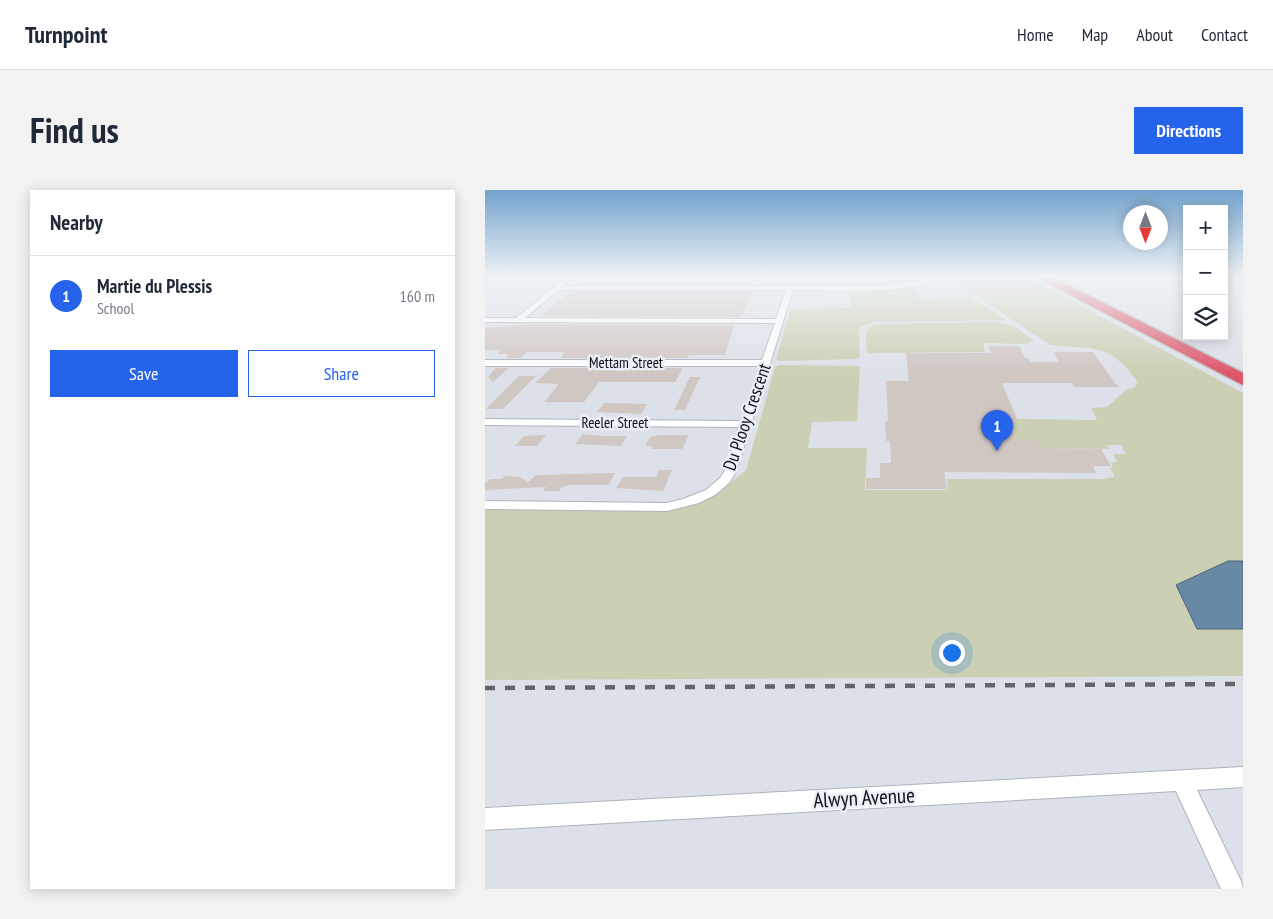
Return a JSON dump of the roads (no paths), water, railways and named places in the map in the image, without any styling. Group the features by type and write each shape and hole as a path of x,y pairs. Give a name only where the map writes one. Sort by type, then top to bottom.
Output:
{"highway":[{"path":"1104,309 1243,380"},
{"path":"1131,309 1183,334"},
{"path":"1195,340 1243,364"}],"street":[{"path":"518,320 532,309"},
{"name":"Du Plooy Crescent","path":"485,505 667,507 689,503 710,494 724,482 746,424 784,309"},
{"path":"485,320 780,320"},
{"name":"Mettam Street","path":"485,363 766,363"},
{"name":"Reeler Street","path":"485,422 746,424"},
{"name":"Alwyn Avenue","path":"485,819 1243,777"},
{"path":"1183,781 1233,889"}],"water":[{"path":"1228,561 1243,561 1243,629 1197,629 1176,585"}],"railway":[{"path":"485,688 1243,684"}],"place":[{"name":"Martie du Plessis","path":"997,451"}]}
